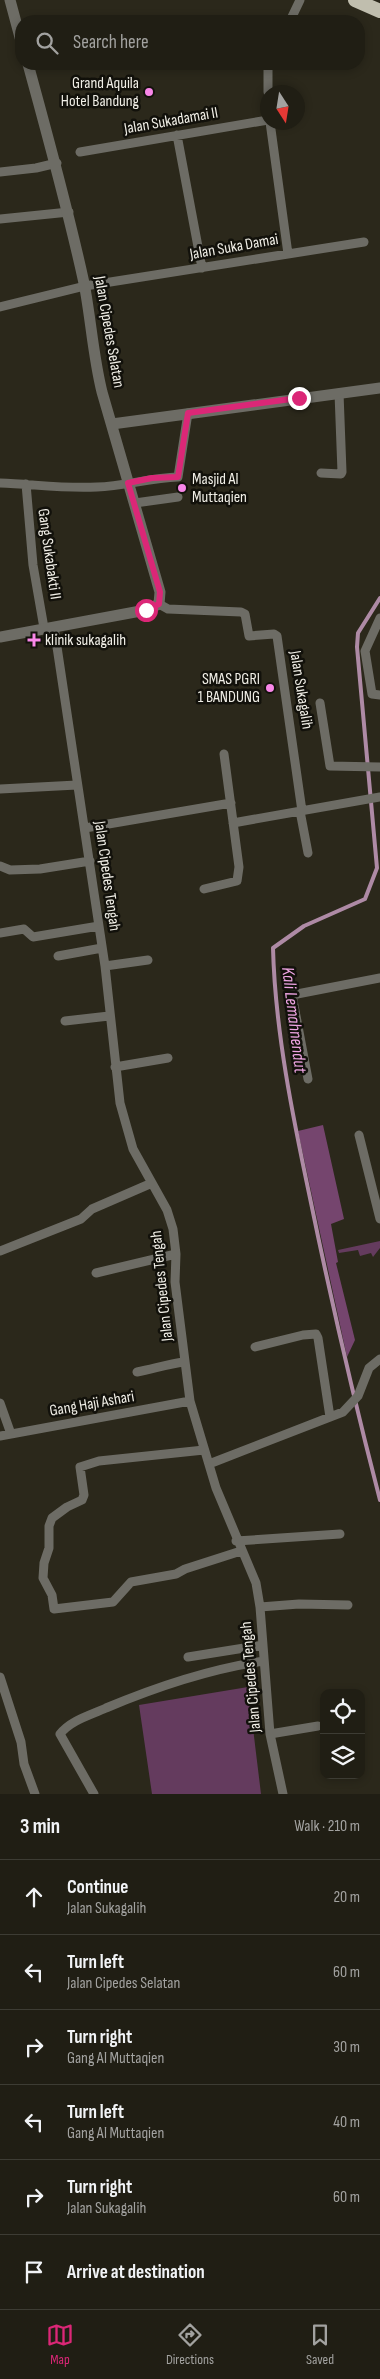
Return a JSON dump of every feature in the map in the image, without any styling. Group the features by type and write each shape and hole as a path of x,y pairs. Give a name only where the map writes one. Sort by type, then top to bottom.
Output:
{"highway":[{"path":"355,0 380,12"}],"street":[{"path":"10,0 15,19"},
{"path":"293,15 300,0"},
{"name":"Jalan Cipedes Selatan","path":"30,70 69,212 84,286 96,369 160,592 159,604"},
{"path":"268,70 268,85"},
{"name":"Jalan Sukadamai II","path":"80,152 260,122"},
{"name":"Jalan Suka Damai","path":"0,307 84,286 288,254 270,130"},
{"path":"177,135 202,268"},
{"path":"0,172 36,168 56,163"},
{"path":"0,219 69,212"},
{"path":"288,254 364,242"},
{"path":"112,424 380,388"},
{"path":"321,473 341,474 342,472 339,393"},
{"path":"0,483 67,488 99,487 152,478 178,477 188,413"},
{"name":"Gang Sukabakti II","path":"26,484 34,565 49,628"},
{"path":"135,503 178,497"},
{"path":"0,637 146,610 159,604"},
{"name":"Jalan Sukagalih","path":"159,604 168,609 241,612 245,614 249,636 274,634 277,636 301,811"},
{"path":"380,618 365,650 372,694 380,695"},
{"name":"Jalan Cipedes Tengah","path":"49,628 68,710 77,785 105,966 115,1067 126,1131 133,1149 167,1210 173,1229 176,1254 175,1282 190,1401 204,1450 236,1541 256,1583 260,1607 270,1734 283,1794"},
{"path":"320,703 328,762 333,767 377,767"},
{"path":"204,889 237,881 240,867 224,754"},
{"path":"0,789 77,785"},
{"path":"234,823 380,796"},
{"path":"85,828 231,803"},
{"path":"301,811 308,853"},
{"path":"0,866 10,870 40,869 90,861"},
{"path":"0,933 24,929 33,937 99,926"},
{"path":"58,956 102,948"},
{"path":"105,966 148,960"},
{"path":"308,1079 292,994 380,978"},
{"path":"65,1021 109,1016"},
{"path":"115,1067 168,1058"},
{"path":"359,1136 380,1219"},
{"path":"0,1251 81,1219 92,1209 152,1183"},
{"path":"96,1273 176,1254"},
{"path":"255,1347 302,1335 316,1334 330,1417"},
{"path":"209,1464 343,1412 358,1396 369,1368 380,1359"},
{"path":"137,1372 158,1369 167,1364 184,1362"},
{"name":"Gang Haji Ashari","path":"0,1436 190,1401"},
{"path":"0,1403 11,1434"},
{"path":"204,1450 138,1459 99,1461 80,1467 84,1494 82,1500 67,1507 52,1518 48,1526 49,1548 44,1563 43,1578 52,1595 54,1609 113,1602 131,1582 176,1574 185,1568 241,1551"},
{"path":"236,1541 340,1534"},
{"path":"260,1607 300,1604 348,1605"},
{"path":"188,1657 263,1645"},
{"path":"94,1794 60,1734 64,1729 80,1719 168,1683 264,1661"},
{"path":"0,1677 22,1742 24,1764 35,1794"},
{"path":"270,1734 318,1726"}],"shaded area":[{"path":"323,1125 344,1219 331,1224 338,1262 336,1263 355,1340 347,1357 298,1131"},
{"path":"380,1241 380,1248 373,1257 371,1253 360,1256 358,1250 339,1253 338,1250"},
{"path":"248,1687 261,1794 152,1794 139,1705"}],"waterway":[{"name":"Kali Lemahnendut","path":"380,598 358,633 357,647 377,868 365,899 304,926 273,948 274,979 281,1042 297,1137 335,1312 380,1500"}],"place":[{"name":"Grand Aquila Hotel Bandung","path":"149,92"},
{"name":"Masjid Al Muttaqien","path":"182,488"},
{"name":"klinik sukagalih","path":"34,640"},
{"name":"SMAS PGRI 1 BANDUNG","path":"270,688"}],"route":[{"path":"146,610 159,604 160,592 128,483 152,478 178,477 188,413 299,398"}]}
